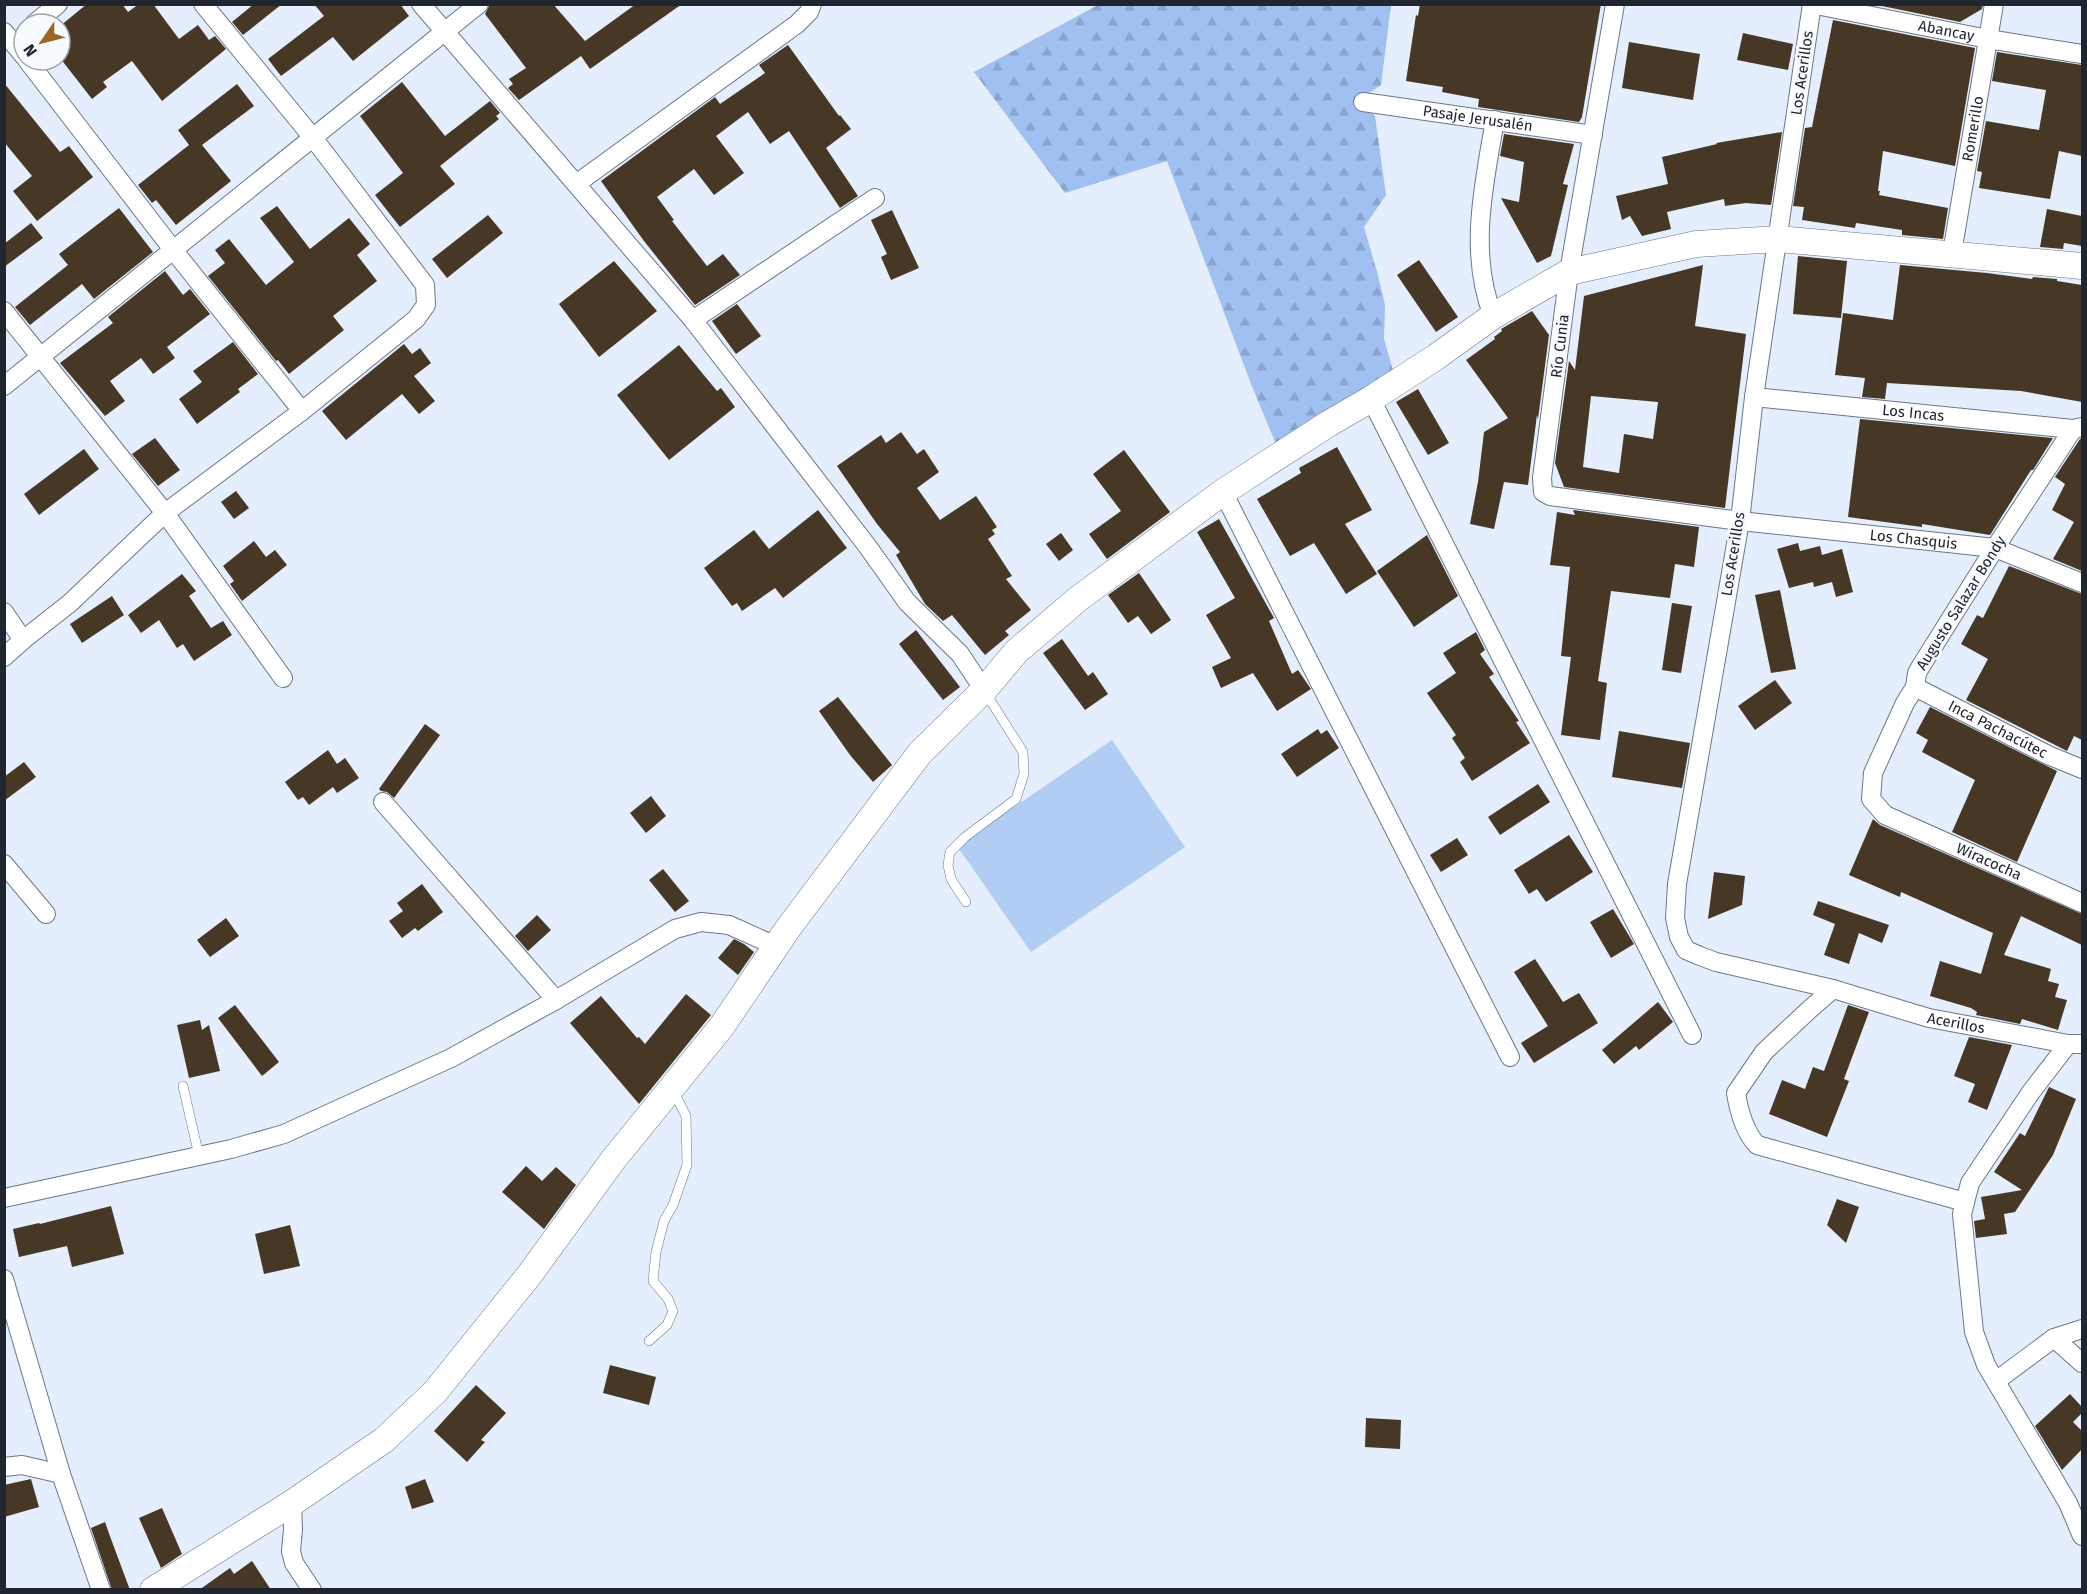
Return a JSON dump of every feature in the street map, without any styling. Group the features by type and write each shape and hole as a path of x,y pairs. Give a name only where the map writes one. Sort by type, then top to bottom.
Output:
{"street":[{"path":"4,657 70,603 165,513 302,411 416,319 426,305 425,285 314,138 203,4"},
{"path":"421,4 693,320 868,547 907,602 960,654 984,690"},
{"path":"4,386 479,4"},
{"path":"576,184 797,24 812,4"},
{"name":"Río Cunia","path":"1615,4 1569,272 1542,478 1543,492 1550,496 1740,521"},
{"name":"Romerillo","path":"1952,253 1994,4"},
{"name":"Abancay","path":"1812,5 1988,39 2082,54"},
{"name":"Los Acerillos","path":"1812,5 1754,397 1740,521 1677,884 1675,918 1679,937 1686,950 1716,962 1833,989"},
{"path":"36,72 174,251 302,411"},
{"name":"Pasaje Jerusalén","path":"1363,102 1593,135"},
{"path":"1493,316 1486,300 1479,236 1484,184 1495,120"},
{"path":"693,320 875,198"},
{"path":"153,1590 292,1503 384,1440 435,1392 482,1336 614,1160 722,1026 776,946 920,753 984,690 1017,651 1078,599 1223,492 1436,357 1493,316 1569,272 1696,244 1778,239 2082,266"},
{"path":"4,311 165,513 283,678"},
{"name":"Los Incas","path":"1754,397 2078,428"},
{"path":"1371,399 1692,1035"},
{"name":"Augusto Salazar Bondy","path":"1896,819 1885,815 1877,808 1871,799 1871,786 1873,773 1905,703 1915,687 1917,673 1995,548 2078,428"},
{"path":"1223,492 1510,1057"},
{"name":"Los Chasquis","path":"1740,521 1995,548 2082,584"},
{"path":"4,612 23,640"},
{"name":"Inca Pachacútec","path":"1915,687 2048,755 2082,769"},
{"path":"383,802 556,1000"},
{"name":"Wiracocha","path":"1896,819 2082,903"},
{"path":"4,864 46,914"},
{"path":"4,1198 199,1156 284,1134 451,1058 556,1000 675,929 701,922 729,925 776,946"},
{"path":"1833,989 1764,1052 1737,1093 1739,1109 1749,1136 1757,1145 1965,1202"},
{"name":"Acerillos","path":"1833,989 1929,1018 2075,1044"},
{"path":"2075,1044 2031,1092 1970,1184 1962,1214 1974,1332 1986,1365 2068,1503 2082,1536"},
{"path":"4,1279 62,1474 101,1590"},
{"path":"1996,1381 2054,1338 2082,1329"},
{"path":"2054,1338 2082,1363"},
{"path":"4,1467 22,1465 62,1474"},
{"path":"292,1503 291,1551 294,1563 312,1590"}],"lane":[{"path":"966,902 951,879 948,865 950,852 965,837 1016,799 1024,774 1023,752 984,690"},
{"path":"183,1086 199,1156"},
{"path":"649,1341 667,1325 673,1311 668,1299 653,1281 656,1252 664,1221 673,1205 687,1165 686,1116 672,1088"}],"shaded area":[{"path":"1112,740 1185,847 1031,952 957,846"}],"green space":[{"path":"1098,5 1391,5 1381,85 1357,101 1375,116 1386,195 1364,227 1385,305 1384,339 1396,381 1281,456 1251,384 1167,161 1065,193 974,72"}],"building":[{"path":"87,4 122,4 128,12 139,4 153,4 179,39 198,25 209,40 215,36 226,49 162,101 132,61 103,82 107,87 92,99 71,72 72,16"},
{"path":"254,4 282,4 243,35 232,22"},
{"path":"314,4 400,4 409,16 353,61 333,37 281,76 268,59 324,16"},
{"path":"490,4 553,4 585,41 636,4 682,4 590,69 581,56 519,100 508,88 513,84 509,79 526,68 485,14"},
{"path":"1420,4 1601,4 1582,117 1579,122 1478,107 1479,99 1442,92 1443,87 1406,81 1416,15 1418,16"},
{"path":"1872,4 1983,4 1982,9 1960,22"},
{"path":"1833,20 1975,48 1955,166 1883,151 1879,195 1948,208 1943,239 1902,235 1902,230 1856,223 1855,228 1802,220 1804,207 1793,206 1805,128 1812,127"},
{"path":"1743,33 1793,44 1788,70 1737,60"},
{"path":"1629,42 1700,54 1693,100 1622,88"},
{"path":"788,45 839,116 851,129 826,148 858,196 840,208 789,131 770,144 748,112 716,136 744,173 714,195 694,169 657,197 674,220 672,221 707,266 723,254 740,275 695,305 644,241 601,181 715,97 720,104 765,73 759,65"},
{"path":"1997,52 2082,65 2082,156 2059,151 2050,199 1979,188 1982,172 1977,171 1986,121 2039,130 2046,90 1992,81"},
{"path":"402,82 445,136 490,101 500,113 496,116 499,119 440,166 455,184 400,227 375,195 403,173 360,116"},
{"path":"4,83 60,152 69,146 93,177 37,221 13,191 32,176 4,142"},
{"path":"237,84 254,106 202,145 231,181 176,225 156,200 152,203 138,185 189,145 178,130"},
{"path":"1782,132 1771,205 1746,203 1725,206 1724,199 1667,212 1671,229 1642,236 1630,216 1622,220 1616,196 1668,184 1662,157 1716,143"},
{"path":"1504,134 1574,144 1563,184 1568,185 1551,256 1537,263 1501,198 1519,202 1524,162 1500,156"},
{"path":"277,206 310,249 349,218 370,244 357,255 377,281 333,316 344,330 289,374 208,276 225,263 215,250 229,239 266,285 294,262 260,218"},
{"path":"119,208 153,252 94,299 82,284 30,325 15,307 68,265 59,254"},
{"path":"2047,209 2082,216 2082,246 2064,243 2063,249 2040,247"},
{"path":"892,210 919,268 891,280 881,257 887,254 871,220"},
{"path":"488,215 503,233 447,278 432,259"},
{"path":"31,223 43,238 4,267 4,244"},
{"path":"1798,256 1847,261 1841,318 1793,314"},
{"path":"1419,260 1458,317 1436,332 1397,275"},
{"path":"614,261 657,311 599,357 559,304"},
{"path":"1703,265 1695,326 1746,334 1725,508 1564,487 1555,463 1569,361 1575,370 1584,296","holes":["1591,396 1658,402 1653,439 1624,434 1619,473 1583,467"]},
{"path":"1900,265 2032,279 2033,277 2057,279 2057,281 2082,285 2082,402 2021,391 1887,383 1885,399 1862,397 1865,378 1835,375 1843,313 1893,320"},
{"path":"165,271 183,295 190,289 210,314 167,347 175,358 153,374 141,358 110,381 125,401 105,416 60,363 113,323 108,317"},
{"path":"737,304 761,336 736,354 712,321"},
{"path":"1532,311 1549,335 1528,485 1504,482 1494,529 1470,524 1484,432 1508,418 1466,360 1495,339 1494,337 1502,331 1501,329"},
{"path":"233,342 258,374 238,389 240,392 197,424 179,399 202,382 193,371"},
{"path":"404,344 412,354 420,348 431,363 414,376 435,401 419,414 402,394 346,440 322,411"},
{"path":"679,345 717,391 721,388 735,407 669,460 617,395"},
{"path":"1418,389 1449,443 1428,455 1396,402"},
{"path":"1860,419 2053,438 1990,535 1922,524 1922,527 1848,517"},
{"path":"901,432 917,454 924,449 939,472 917,488 940,520 976,496 997,527 992,530 995,534 988,539 1012,576 1006,579 1031,610 1005,631 1009,635 985,655 952,615 943,621 925,604 896,555 900,552 877,524 837,466 881,435 886,443"},
{"path":"155,438 180,470 158,486 132,454"},
{"path":"2082,438 2082,571 2053,559 2074,522 2052,510 2065,484 2055,477"},
{"path":"1337,447 1372,510 1345,524 1377,574 1346,594 1314,543 1290,556 1257,499 1301,473 1299,468"},
{"path":"84,449 99,469 39,515 24,494"},
{"path":"1124,450 1170,512 1107,559 1089,534 1121,511 1093,474"},
{"path":"236,491 249,508 234,519 221,502"},
{"path":"818,510 847,548 783,598 775,588 742,611 737,603 732,606 704,568 754,530 769,549"},
{"path":"1573,510 1699,527 1694,567 1675,564 1670,598 1611,591 1598,681 1607,683 1600,740 1561,735 1571,657 1561,656 1570,567 1550,565 1557,512 1575,515"},
{"path":"1219,519 1274,618 1269,621 1292,674 1298,670 1311,689 1277,711 1253,673 1221,688 1212,667 1231,658 1206,615 1235,598 1197,532"},
{"path":"1061,533 1073,550 1059,561 1046,544"},
{"path":"1427,535 1458,596 1414,627 1377,571"},
{"path":"254,541 266,557 275,550 287,565 242,601 230,584 234,581 223,566"},
{"path":"1798,543 1800,551 1820,546 1822,555 1842,549 1853,592 1836,597 1832,582 1814,587 1813,582 1789,588 1777,549"},
{"path":"2009,566 2082,594 2082,740 2074,736 2067,751 1966,700 1988,659 1961,644 1977,615 1983,618"},
{"path":"1139,573 1171,620 1151,634 1138,616 1128,623 1108,595"},
{"path":"182,574 196,591 189,596 211,628 223,621 232,635 194,661 183,644 177,648 159,620 141,633 128,615"},
{"path":"1780,590 1796,669 1771,673 1755,595"},
{"path":"112,596 124,615 82,643 70,624"},
{"path":"1672,603 1692,606 1681,673 1662,670"},
{"path":"916,630 960,687 943,700 899,644"},
{"path":"1476,632 1485,650 1480,654 1494,674 1489,677 1519,721 1516,722 1530,743 1472,781 1460,762 1465,758 1452,738 1456,735 1427,693 1456,673 1443,653"},
{"path":"1062,639 1088,676 1093,672 1108,694 1085,710 1043,653"},
{"path":"1775,680 1792,703 1755,730 1738,706"},
{"path":"838,697 892,765 873,782 850,755 819,711"},
{"path":"1930,707 2057,771 2017,862 1952,832 1975,780 1922,752 1928,740 1916,733"},
{"path":"425,724 440,735 394,798 379,789"},
{"path":"1318,729 1321,734 1327,730 1339,748 1297,777 1281,754"},
{"path":"1619,731 1690,743 1682,788 1612,777"},
{"path":"328,750 337,764 345,758 359,778 337,793 333,787 309,805 303,797 298,800 285,782"},
{"path":"24,762 36,777 4,801 4,777"},
{"path":"1538,784 1550,802 1500,835 1488,817"},
{"path":"651,796 666,816 646,833 630,813"},
{"path":"1873,819 1880,825 2082,914 2082,945 2021,916 2004,955 2051,969 2048,981 2059,984 2055,997 2067,1000 2058,1030 2022,1019 2020,1024 1976,1015 1977,1012 1971,1008 1930,996 1940,961 1981,974 1993,933 1901,892 1900,897 1849,875"},
{"path":"1569,835 1593,872 1546,902 1537,889 1529,894 1514,870"},
{"path":"1457,838 1468,855 1441,872 1430,855"},
{"path":"663,869 689,901 675,912 649,880"},
{"path":"1714,872 1745,876 1742,905 1708,919"},
{"path":"422,884 443,912 418,931 415,928 402,938 389,921 403,911 397,903"},
{"path":"1818,901 1889,925 1882,943 1859,933 1849,964 1824,955 1835,924 1813,915"},
{"path":"1613,909 1634,944 1611,958 1590,922"},
{"path":"537,915 551,930 528,951 515,936"},
{"path":"226,918 239,936 210,957 197,940"},
{"path":"734,939 754,952 738,975 718,958"},
{"path":"1535,959 1563,1002 1579,993 1598,1023 1534,1063 1521,1043 1548,1026 1514,972"},
{"path":"686,994 711,1015 639,1104 570,1023 601,996 637,1038 639,1037 645,1044"},
{"path":"1658,1002 1673,1022 1639,1050 1636,1046 1614,1064 1602,1050"},
{"path":"235,1005 279,1062 262,1076 218,1018"},
{"path":"1848,1005 1869,1012 1844,1079 1849,1081 1827,1137 1769,1114 1782,1080 1805,1089 1813,1067 1824,1071"},
{"path":"200,1020 202,1030 209,1025 220,1071 189,1078 177,1025"},
{"path":"1969,1037 2012,1045 1987,1110 1968,1102 1975,1084 1954,1076"},
{"path":"2049,1087 2076,1099 2053,1155 2015,1212 2004,1214 2007,1234 1976,1238 1974,1221 1985,1219 1981,1197 2022,1190 1994,1172 2020,1133 2025,1136"},
{"path":"526,1166 542,1181 556,1167 576,1185 544,1229 502,1192"},
{"path":"1837,1199 1859,1207 1846,1243 1827,1225"},
{"path":"111,1206 124,1254 72,1267 67,1246 19,1257 13,1229"},
{"path":"290,1225 300,1266 264,1274 255,1234"},
{"path":"610,1365 656,1377 649,1405 603,1393"},
{"path":"476,1385 506,1413 481,1440 485,1442 467,1462 434,1431"},
{"path":"2070,1394 2082,1407 2082,1413 2073,1422 2082,1431 2082,1449 2062,1470 2035,1426"},
{"path":"1366,1418 1401,1420 1400,1449 1365,1447"},
{"path":"31,1479 39,1507 4,1517 4,1485"},
{"path":"425,1479 434,1502 412,1509 405,1487"},
{"path":"162,1508 182,1554 161,1568 139,1518"},
{"path":"105,1522 130,1590 112,1590 91,1528"},
{"path":"252,1561 271,1590 199,1590 230,1568 234,1574"}]}
